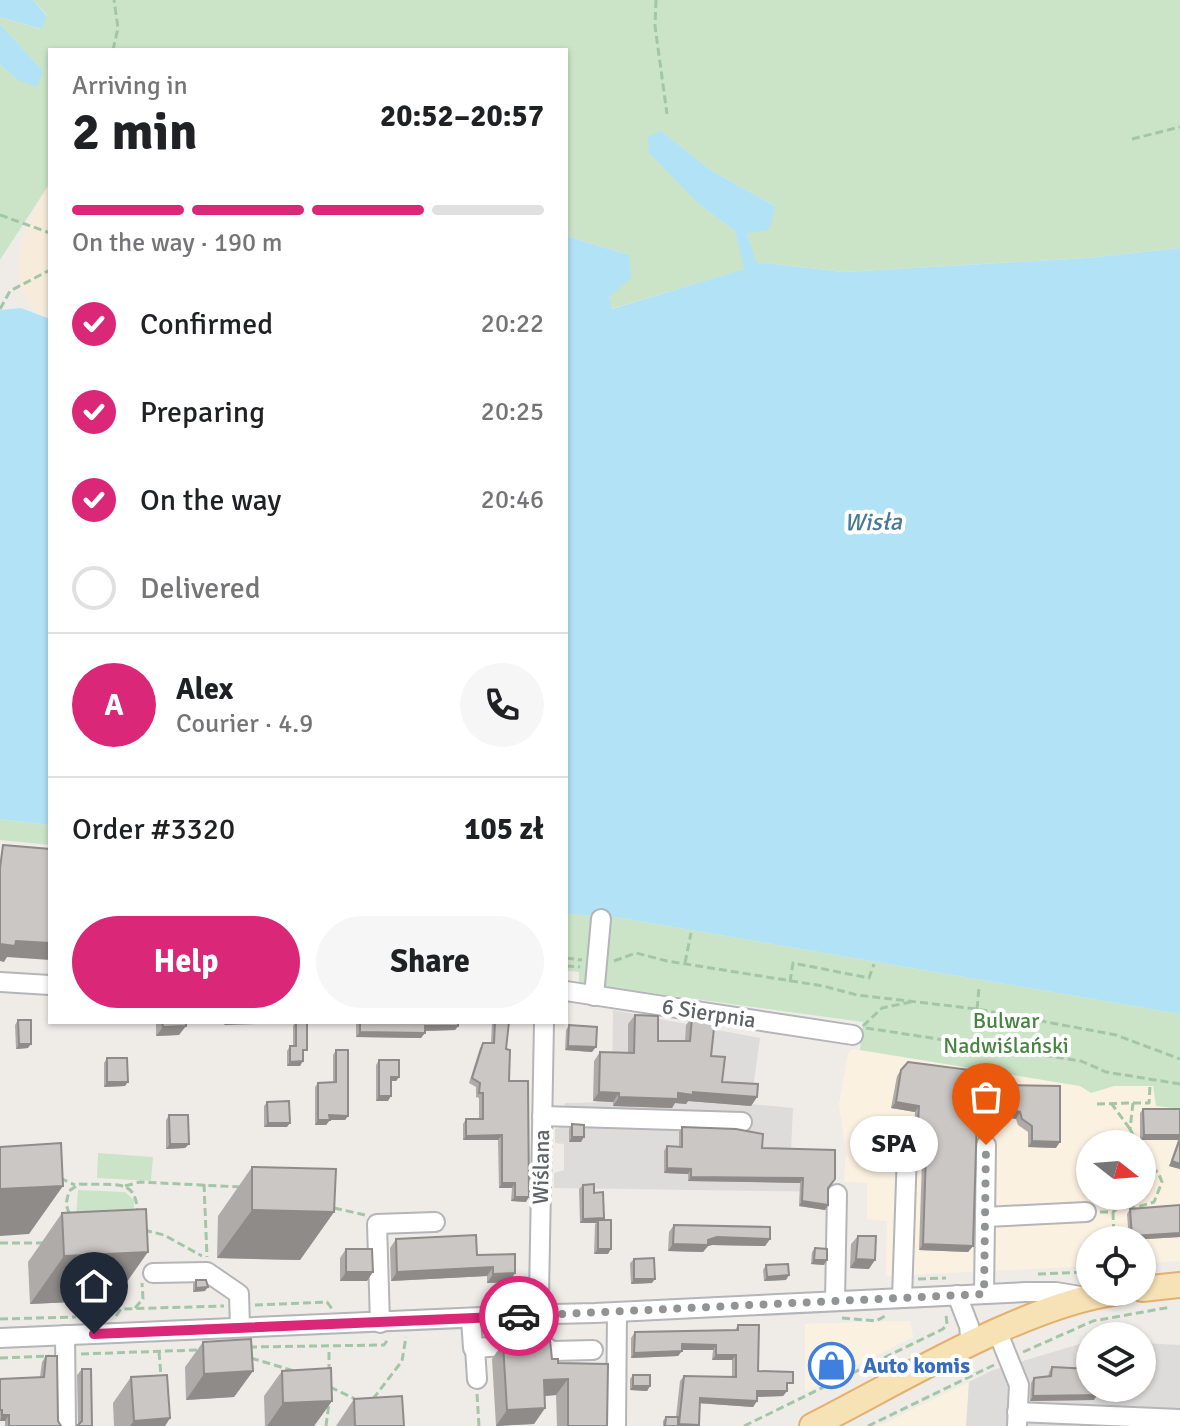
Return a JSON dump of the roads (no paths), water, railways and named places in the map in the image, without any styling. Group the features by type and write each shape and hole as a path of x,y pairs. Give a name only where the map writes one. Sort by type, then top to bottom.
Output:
{"main road":[{"path":"1156,1288 1180,1285"},
{"path":"812,1426 971,1345 1076,1303"}],"street":[{"path":"594,996 601,919"},
{"path":"0,982 48,985"},
{"name":"6 Sierpnia","path":"568,991 853,1035"},
{"name":"Wiślana","path":"544,1024 539,1296 549,1313"},
{"path":"542,1116 742,1122"},
{"path":"984,1294 986,1145"},
{"path":"902,1298 907,1152"},
{"path":"835,1301 837,1194"},
{"path":"985,1217 1086,1212"},
{"path":"380,1323 377,1224 435,1222"},
{"path":"153,1273 207,1272 239,1294 240,1327"},
{"path":"0,1338 957,1295 1056,1292 1076,1296"},
{"path":"957,1295 969,1326 971,1345"},
{"path":"616,1426 617,1312"},
{"path":"471,1319 477,1379"},
{"path":"998,1333 1019,1385 1017,1419 1180,1419"},
{"path":"65,1335 66,1426"},
{"path":"475,1348 542,1344 552,1351 593,1350"}],"water":[{"path":"0,0 33,0 47,16 41,29 0,17"},
{"path":"0,24 43,71 37,87 16,79 0,64"},
{"name":"Wisła","path":"661,131 712,171 775,206 769,230 747,233 756,262 844,272 1088,258 1180,248 1180,1014 615,917 568,914 568,237 629,255 631,278 609,297 612,309 744,269 735,231 701,206 649,153 648,137"},
{"path":"21,308 48,318 48,825 0,819 0,310"}],"place":[{"name":"SPA","path":"986,1145"},
{"name":"Auto komis","path":"832,1365"}],"park label":[{"name":"Bulwar Nadwiślański","path":"1006,1032"}]}
